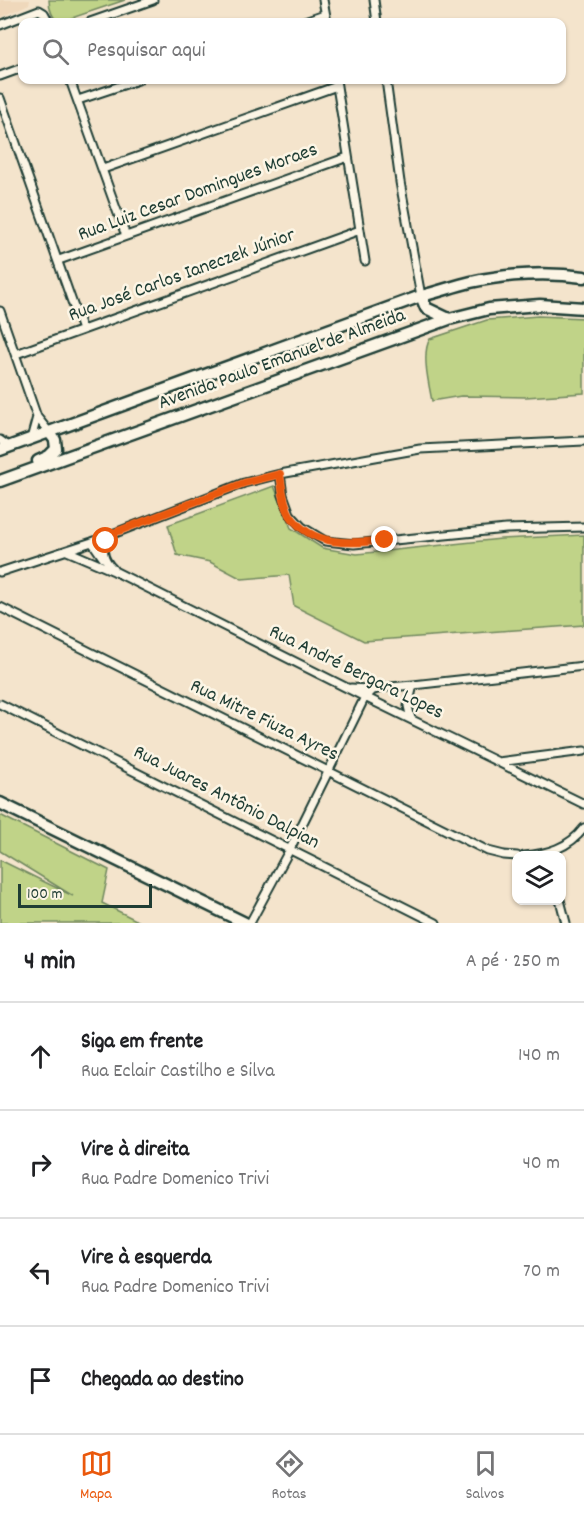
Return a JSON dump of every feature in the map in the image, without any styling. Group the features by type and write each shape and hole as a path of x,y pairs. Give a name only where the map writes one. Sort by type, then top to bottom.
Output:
{"main road":[{"name":"Avenida Paulo Emanuel de Almeida","path":"5,449 421,296 472,282 518,276 584,278"},
{"path":"421,296 426,308 448,319"},
{"name":"Avenida Paulo Emanuel de Almeida","path":"0,480 448,319 499,308 540,305 584,308"},
{"path":"0,480 12,470 53,454 57,444 49,432"},
{"path":"0,803 245,923"}],"street":[{"path":"101,18 153,0"},
{"path":"323,0 326,18"},
{"path":"374,0 376,18"},
{"path":"18,18 39,10 47,18"},
{"path":"0,25 18,18"},
{"path":"0,76 18,69"},
{"path":"72,84 126,236"},
{"path":"78,100 126,84"},
{"path":"103,169 333,84"},
{"path":"336,84 365,261"},
{"path":"387,84 400,182 421,296"},
{"path":"0,98 82,330"},
{"name":"Rua Luiz Cesar Domingues Moraes","path":"59,260 348,157"},
{"name":"Rua José Carlos Ianeczek Júnior","path":"16,354 360,230"},
{"path":"0,311 37,417 49,432"},
{"path":"31,439 37,417"},
{"path":"0,440 5,449"},
{"path":"0,572 67,551 244,483 280,474 420,449 584,441"},
{"path":"280,474 283,495 290,514 302,527 325,541 354,544 501,529 584,527"},
{"path":"103,558 104,546 111,534"},
{"path":"85,558 80,550 88,543"},
{"name":"Rua André Bergara Lopes","path":"88,543 114,571"},
{"name":"Rua André Bergara Lopes","path":"67,551 114,571 584,804"},
{"name":"Rua Mitre Fiuza Ayres","path":"0,607 488,851 512,855"},
{"path":"347,688 381,688 584,666"},
{"path":"411,719 408,706 413,685"},
{"path":"250,923 290,849 365,697 371,691 381,688"},
{"name":"Rua Juares Antônio Dalpian","path":"0,704 436,923"},
{"path":"498,762 584,751"},
{"path":"554,851 584,828"},
{"path":"561,905 566,923"}],"shaded area":[{"path":"0,0 30,0 29,4 0,18"}],"green space":[{"path":"49,0 125,0 72,18 55,18"},
{"path":"538,316 584,318 584,393 526,397 461,396 432,401 426,361 427,345 430,339 487,320"},
{"path":"274,486 291,528 322,548 357,554 501,539 584,535 584,625 364,641 294,606 289,575 242,579 210,562 177,555 168,525"},
{"path":"0,815 109,870 102,903 142,923 0,923 0,860 73,896 0,851"}],"route":[{"path":"106,541 111,534 244,483 280,474 283,495 290,514 302,527 325,541 354,544 385,540"}]}
